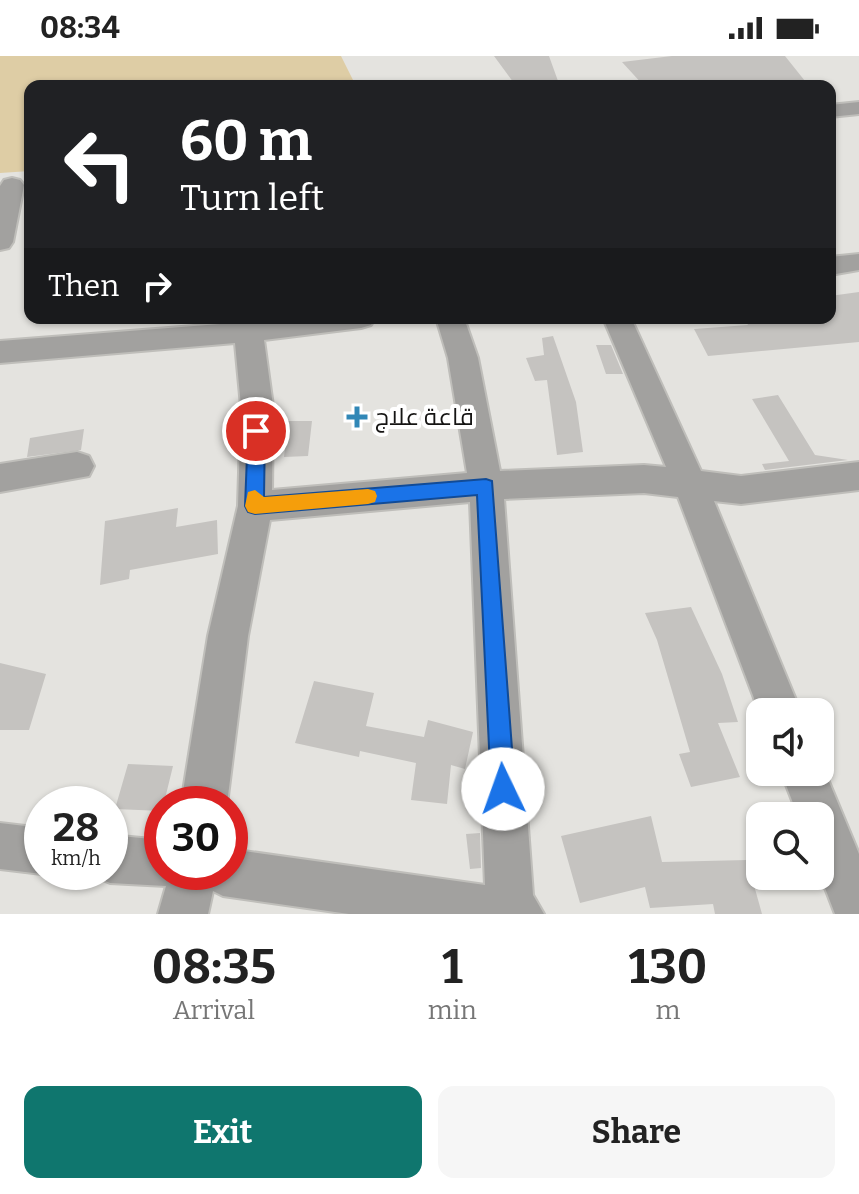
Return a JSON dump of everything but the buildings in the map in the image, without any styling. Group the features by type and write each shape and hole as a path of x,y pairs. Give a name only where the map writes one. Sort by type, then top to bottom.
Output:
{"street":[{"path":"836,110 859,108"},
{"path":"0,242 14,184"},
{"path":"836,265 859,262"},
{"path":"248,875 515,912 486,486 463,358 452,324"},
{"path":"620,324 691,486 774,698"},
{"path":"0,352 248,325 257,406 255,506 228,636 207,786"},
{"path":"0,478 77,466"},
{"path":"255,506 486,486 644,479 741,490 859,476"},
{"path":"809,786 859,913"},
{"path":"0,846 24,849"},
{"path":"183,914 189,890"}],"shaded area":[{"path":"0,56 341,56 353,80 24,80 24,171 0,173"}],"slow traffic":[{"path":"255,498 255,506 368,496"}],"place":[{"name":"قاعة علاج","path":"357,417"}],"route":[{"path":"256,431 255,506 486,486 503,789"}]}
